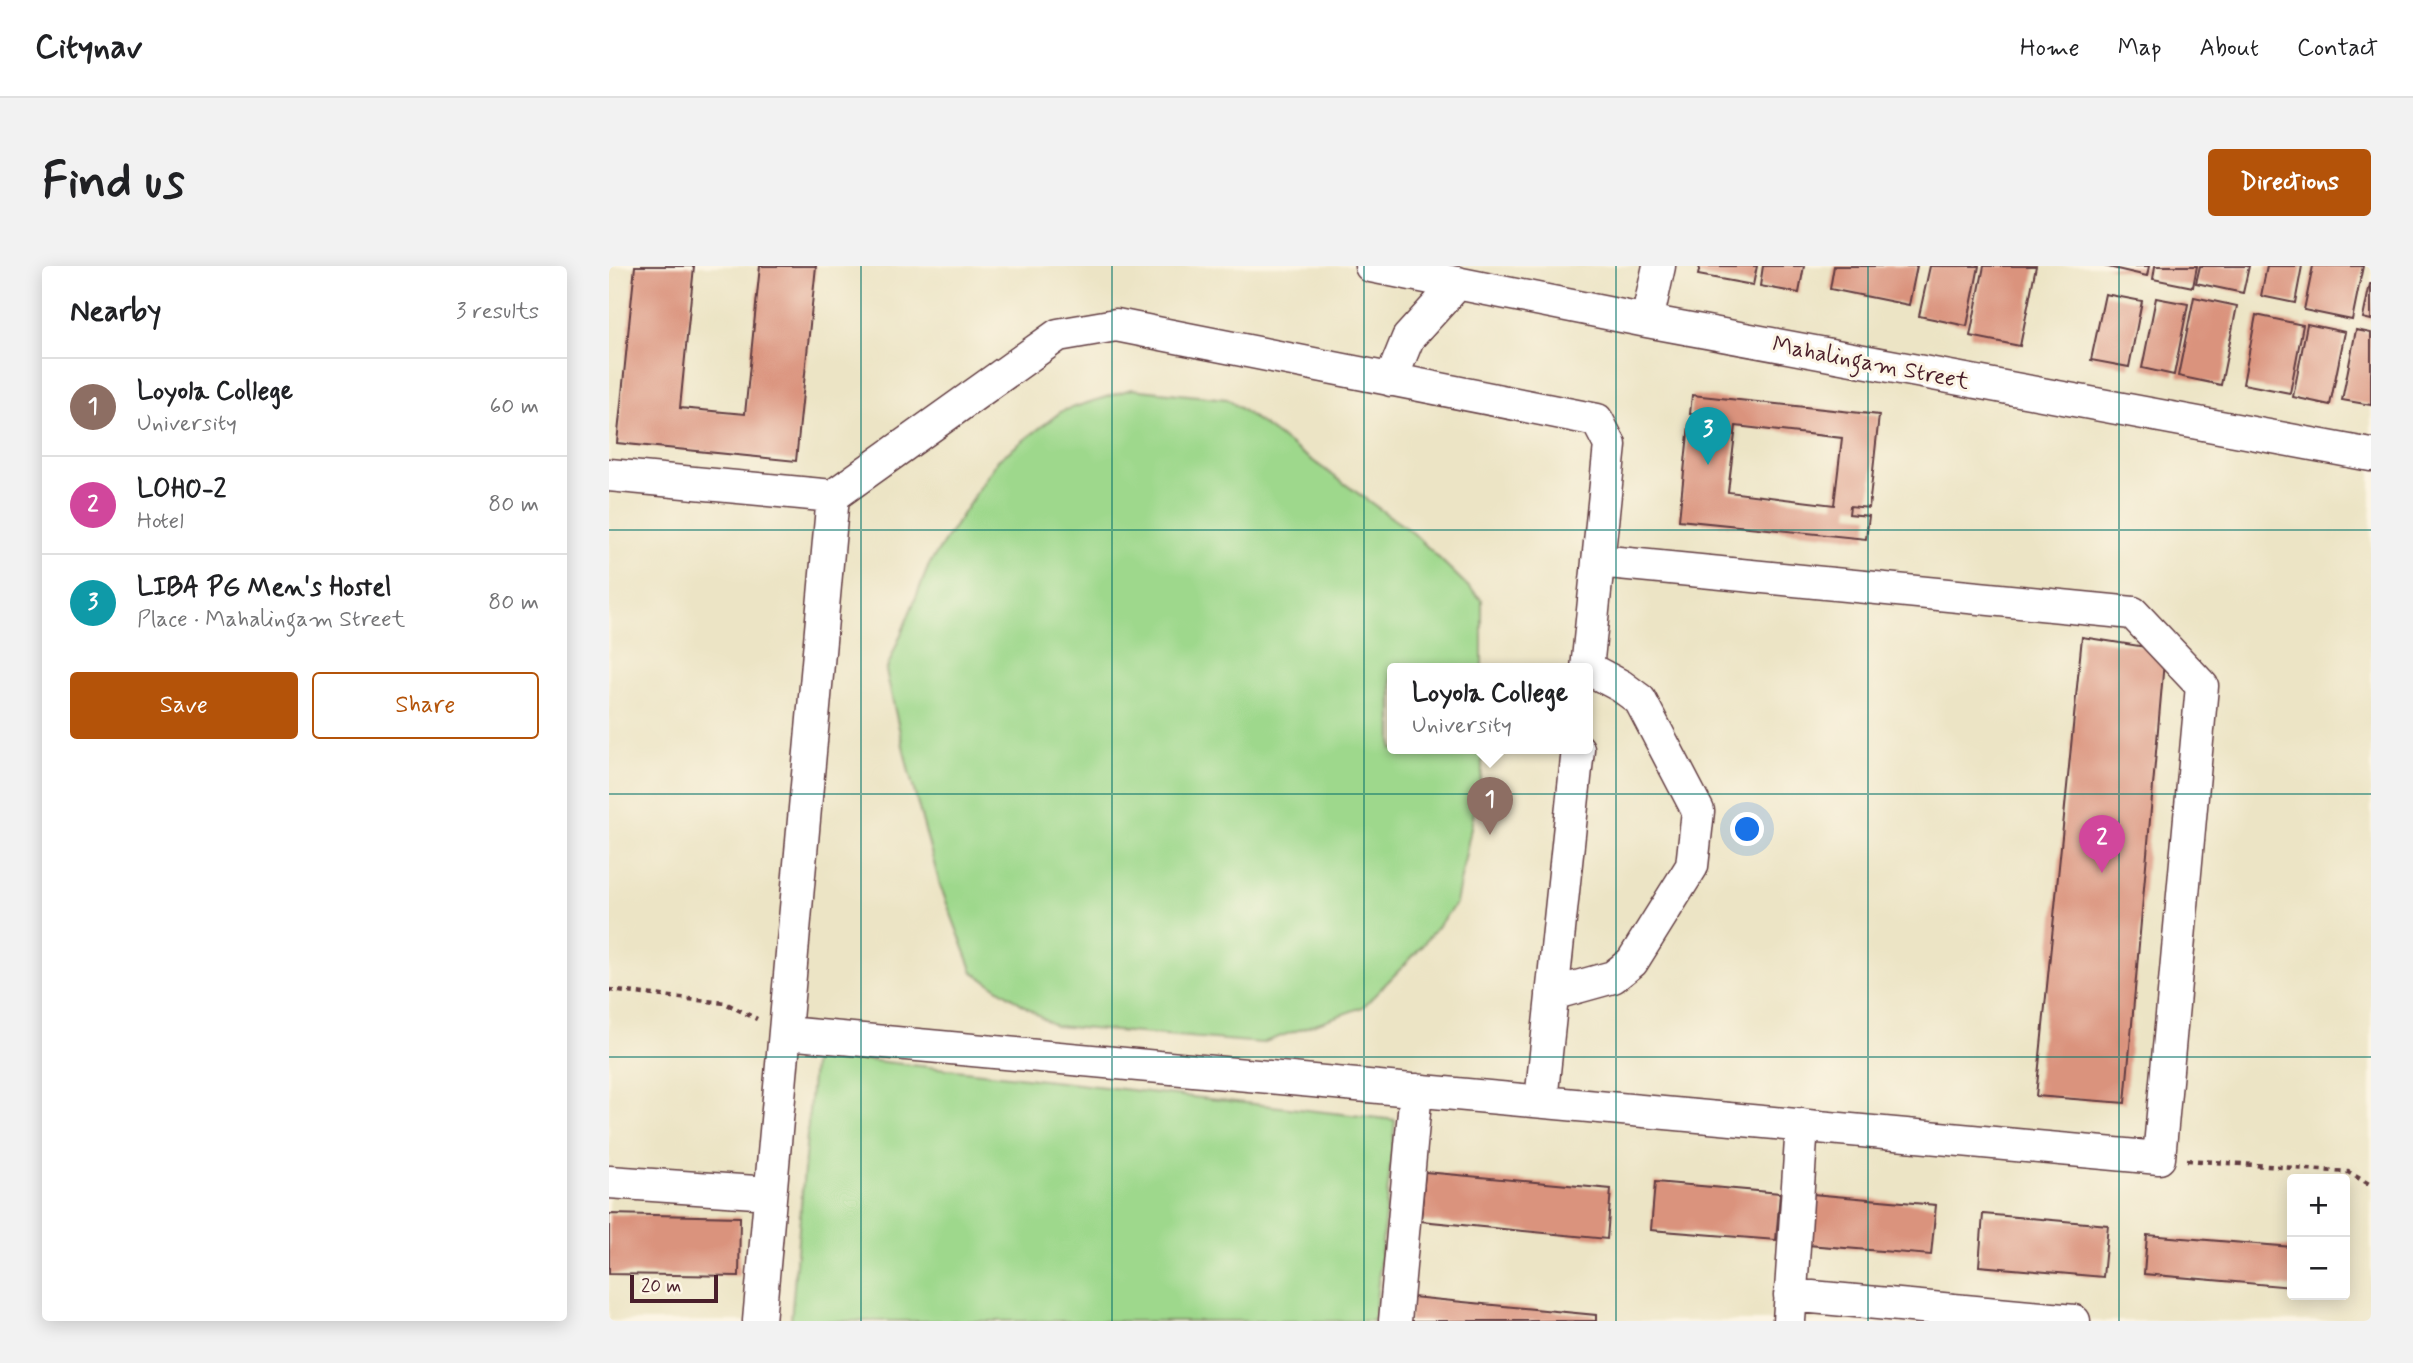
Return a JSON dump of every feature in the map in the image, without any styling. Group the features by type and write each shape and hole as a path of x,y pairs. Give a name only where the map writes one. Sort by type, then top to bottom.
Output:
{"street":[{"name":"Mahalingam Street","path":"1371,266 1647,321 2371,455"},
{"path":"1647,321 1659,266"},
{"path":"1391,380 1408,338 1458,284"},
{"path":"609,475 833,496 1058,335 1116,325 1597,420 1610,446 1588,663"},
{"path":"759,1321 833,496"},
{"path":"786,1033 2159,1158 2202,686 2133,614 1598,561"},
{"path":"1552,994 1613,976 1632,962 1692,866 1698,811 1640,699 1593,671"},
{"path":"1541,1101 1577,754"},
{"path":"1395,1321 1416,1090"},
{"path":"1802,1125 1790,1308 2074,1321"},
{"path":"609,1182 771,1193"}],"path":[{"path":"609,990 725,1003 786,1033"},
{"path":"2159,1158 2348,1172 2371,1185"}],"green space":[{"path":"1131,389 1227,399 1413,533 1482,600 1482,663 1387,663 1387,754 1482,754 1482,772 1456,903 1417,952 1363,1007 1262,1043 1055,1026 973,972 940,885 909,772 886,671 929,565 998,460 1062,411"},
{"path":"814,1054 1395,1120 1374,1321 791,1321"}],"building":[{"path":"635,266 694,266 680,408 745,414 760,266 816,266 796,461 617,443"},
{"path":"1700,266 1757,266 1753,285 1698,275"},
{"path":"1763,266 1804,266 1799,293 1760,286"},
{"path":"1834,266 1917,266 1909,305 1830,289"},
{"path":"1930,266 1979,266 1967,326 1919,316"},
{"path":"1984,266 2036,266 2020,346 1970,336"},
{"path":"2104,266 2149,266 2147,276"},
{"path":"2155,266 2197,266 2193,287 2153,279"},
{"path":"2200,266 2249,266 2243,293 2196,283"},
{"path":"2267,266 2302,266 2295,303 2261,296"},
{"path":"2313,266 2363,266 2352,320 2304,310"},
{"path":"2371,284 2371,320 2363,318"},
{"path":"2105,294 2142,301 2129,367 2091,360"},
{"path":"2194,297 2237,306 2221,385 2178,376"},
{"path":"2156,298 2188,304 2174,375 2142,368"},
{"path":"2256,315 2303,325 2290,393 2243,384"},
{"path":"2307,324 2345,332 2330,405 2293,397"},
{"path":"2356,330 2371,333 2371,405 2342,400"},
{"path":"1692,395 1879,415 1869,508 1850,506 1849,514 1869,516 1866,539 1679,520 1689,424 1707,426 1708,416 1690,414","holes":["1736,426 1842,438 1834,505 1728,492"]},
{"path":"2082,637 2165,650 2125,1103 2036,1096"},
{"path":"1425,1172 1611,1189 1607,1239 1421,1221"},
{"path":"1655,1182 1780,1193 1776,1240 1651,1230"},
{"path":"1812,1194 1936,1205 1931,1255 1808,1245"},
{"path":"609,1214 740,1217 739,1276 609,1274"},
{"path":"1983,1214 2108,1225 2103,1277 1979,1266"},
{"path":"2147,1235 2287,1247 2287,1287 2144,1274"},
{"path":"1412,1297 1596,1315 1596,1321 1409,1321"}],"place":[{"name":"LIBA PG Men's Hostel","path":"1708,465"},
{"name":"Loyola College","path":"1490,835"},
{"name":"LOHO-2","path":"2102,873"}]}
